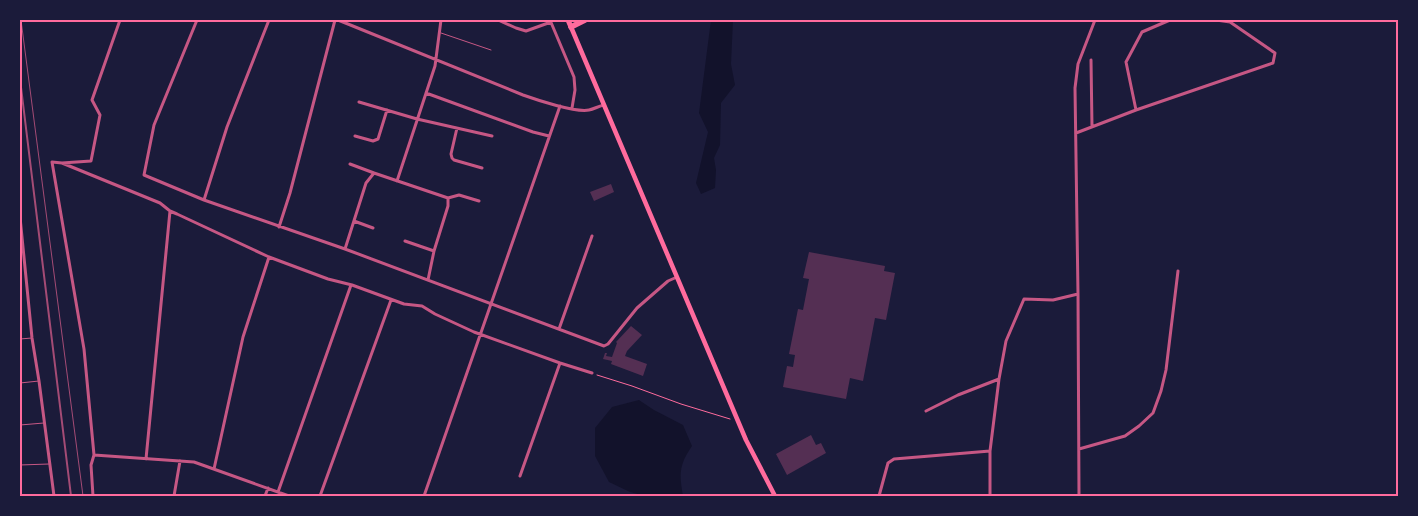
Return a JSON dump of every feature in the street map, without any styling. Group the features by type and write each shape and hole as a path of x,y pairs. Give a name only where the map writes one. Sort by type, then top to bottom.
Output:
{"highway":[{"path":"571,27 586,20"}],"main road":[{"path":"568,20 754,457 776,496"}],"street":[{"path":"93,496 91,465 94,455 84,349 52,162 91,161 100,115 92,100 120,20"},
{"path":"197,20 154,125 144,175 204,200 345,249 604,346 608,344 637,308 668,281 678,276"},
{"path":"204,200 228,127 269,20"},
{"path":"279,227 293,184 336,20 523,95 572,108 589,110 604,105"},
{"path":"397,181 436,60 440,20"},
{"path":"498,20 526,31 550,21 572,68 575,90 572,108"},
{"path":"1079,496 1075,88 1081,56 1095,20"},
{"path":"1136,110 1126,62 1142,32 1170,20"},
{"path":"1076,133 1136,110 1273,63 1275,53 1230,22 1216,20"},
{"path":"1091,60 1092,127"},
{"path":"426,93 533,132 549,136"},
{"path":"359,102 417,119 492,136"},
{"path":"424,496 560,106"},
{"path":"355,136 373,141 378,139 387,110"},
{"path":"457,128 452,158 482,168"},
{"path":"62,163 160,203 170,211 269,257 391,300 422,306 448,320 481,334 592,373"},
{"path":"350,164 448,198 459,195 479,201"},
{"path":"345,249 366,183 374,173"},
{"path":"428,280 434,251 448,206 448,198"},
{"path":"146,460 170,211"},
{"path":"20,217 32,338 40,381 54,496"},
{"path":"354,221 373,228"},
{"path":"558,328 592,236"},
{"path":"406,241 434,251"},
{"path":"214,469 243,337 269,257"},
{"path":"1078,449 1125,436 1139,426 1153,412 1166,370 1178,271"},
{"path":"278,492 352,285"},
{"path":"990,496 990,451 999,379 1006,342 1024,299 1053,300 1078,294"},
{"path":"320,496 391,300"},
{"path":"520,476 560,363"},
{"path":"926,411 958,395 999,379"},
{"path":"879,496 885,470 888,463 894,459 990,451"},
{"path":"94,455 194,462 289,496"},
{"path":"174,496 180,461"},
{"path":"265,496 268,488"}],"lane":[{"path":"440,32 491,50"},
{"path":"20,339 32,338"},
{"path":"20,383 40,381"},
{"path":"20,424 44,423"},
{"path":"20,465 50,464"}],"path":[{"path":"592,373 731,419"}],"shaded area":[{"path":"711,20 733,20 731,64 735,85 721,103 720,145 714,158 716,170 715,188 701,194 696,183 708,132 699,113"},
{"path":"639,400 683,425 692,446 682,464 681,482 683,496 645,496 630,492 609,482 595,456 595,428 612,407"}],"building":[{"path":"611,184 614,192 594,201 590,192"},
{"path":"809,252 885,266 884,271 895,273 886,320 875,318 863,381 850,378 846,399 783,387 787,366 793,367 795,355 789,354 798,309 803,310 809,279 803,278"},
{"path":"631,326 642,335 627,351 625,356 647,364 643,376 611,364 612,361 603,359 605,353 607,353 606,356 612,357 616,342"},
{"path":"811,435 816,445 821,443 826,453 787,475 776,454"}],"tram line":[{"path":"21,20 83,496"}],"railway":[{"path":"20,79 71,496"}]}
